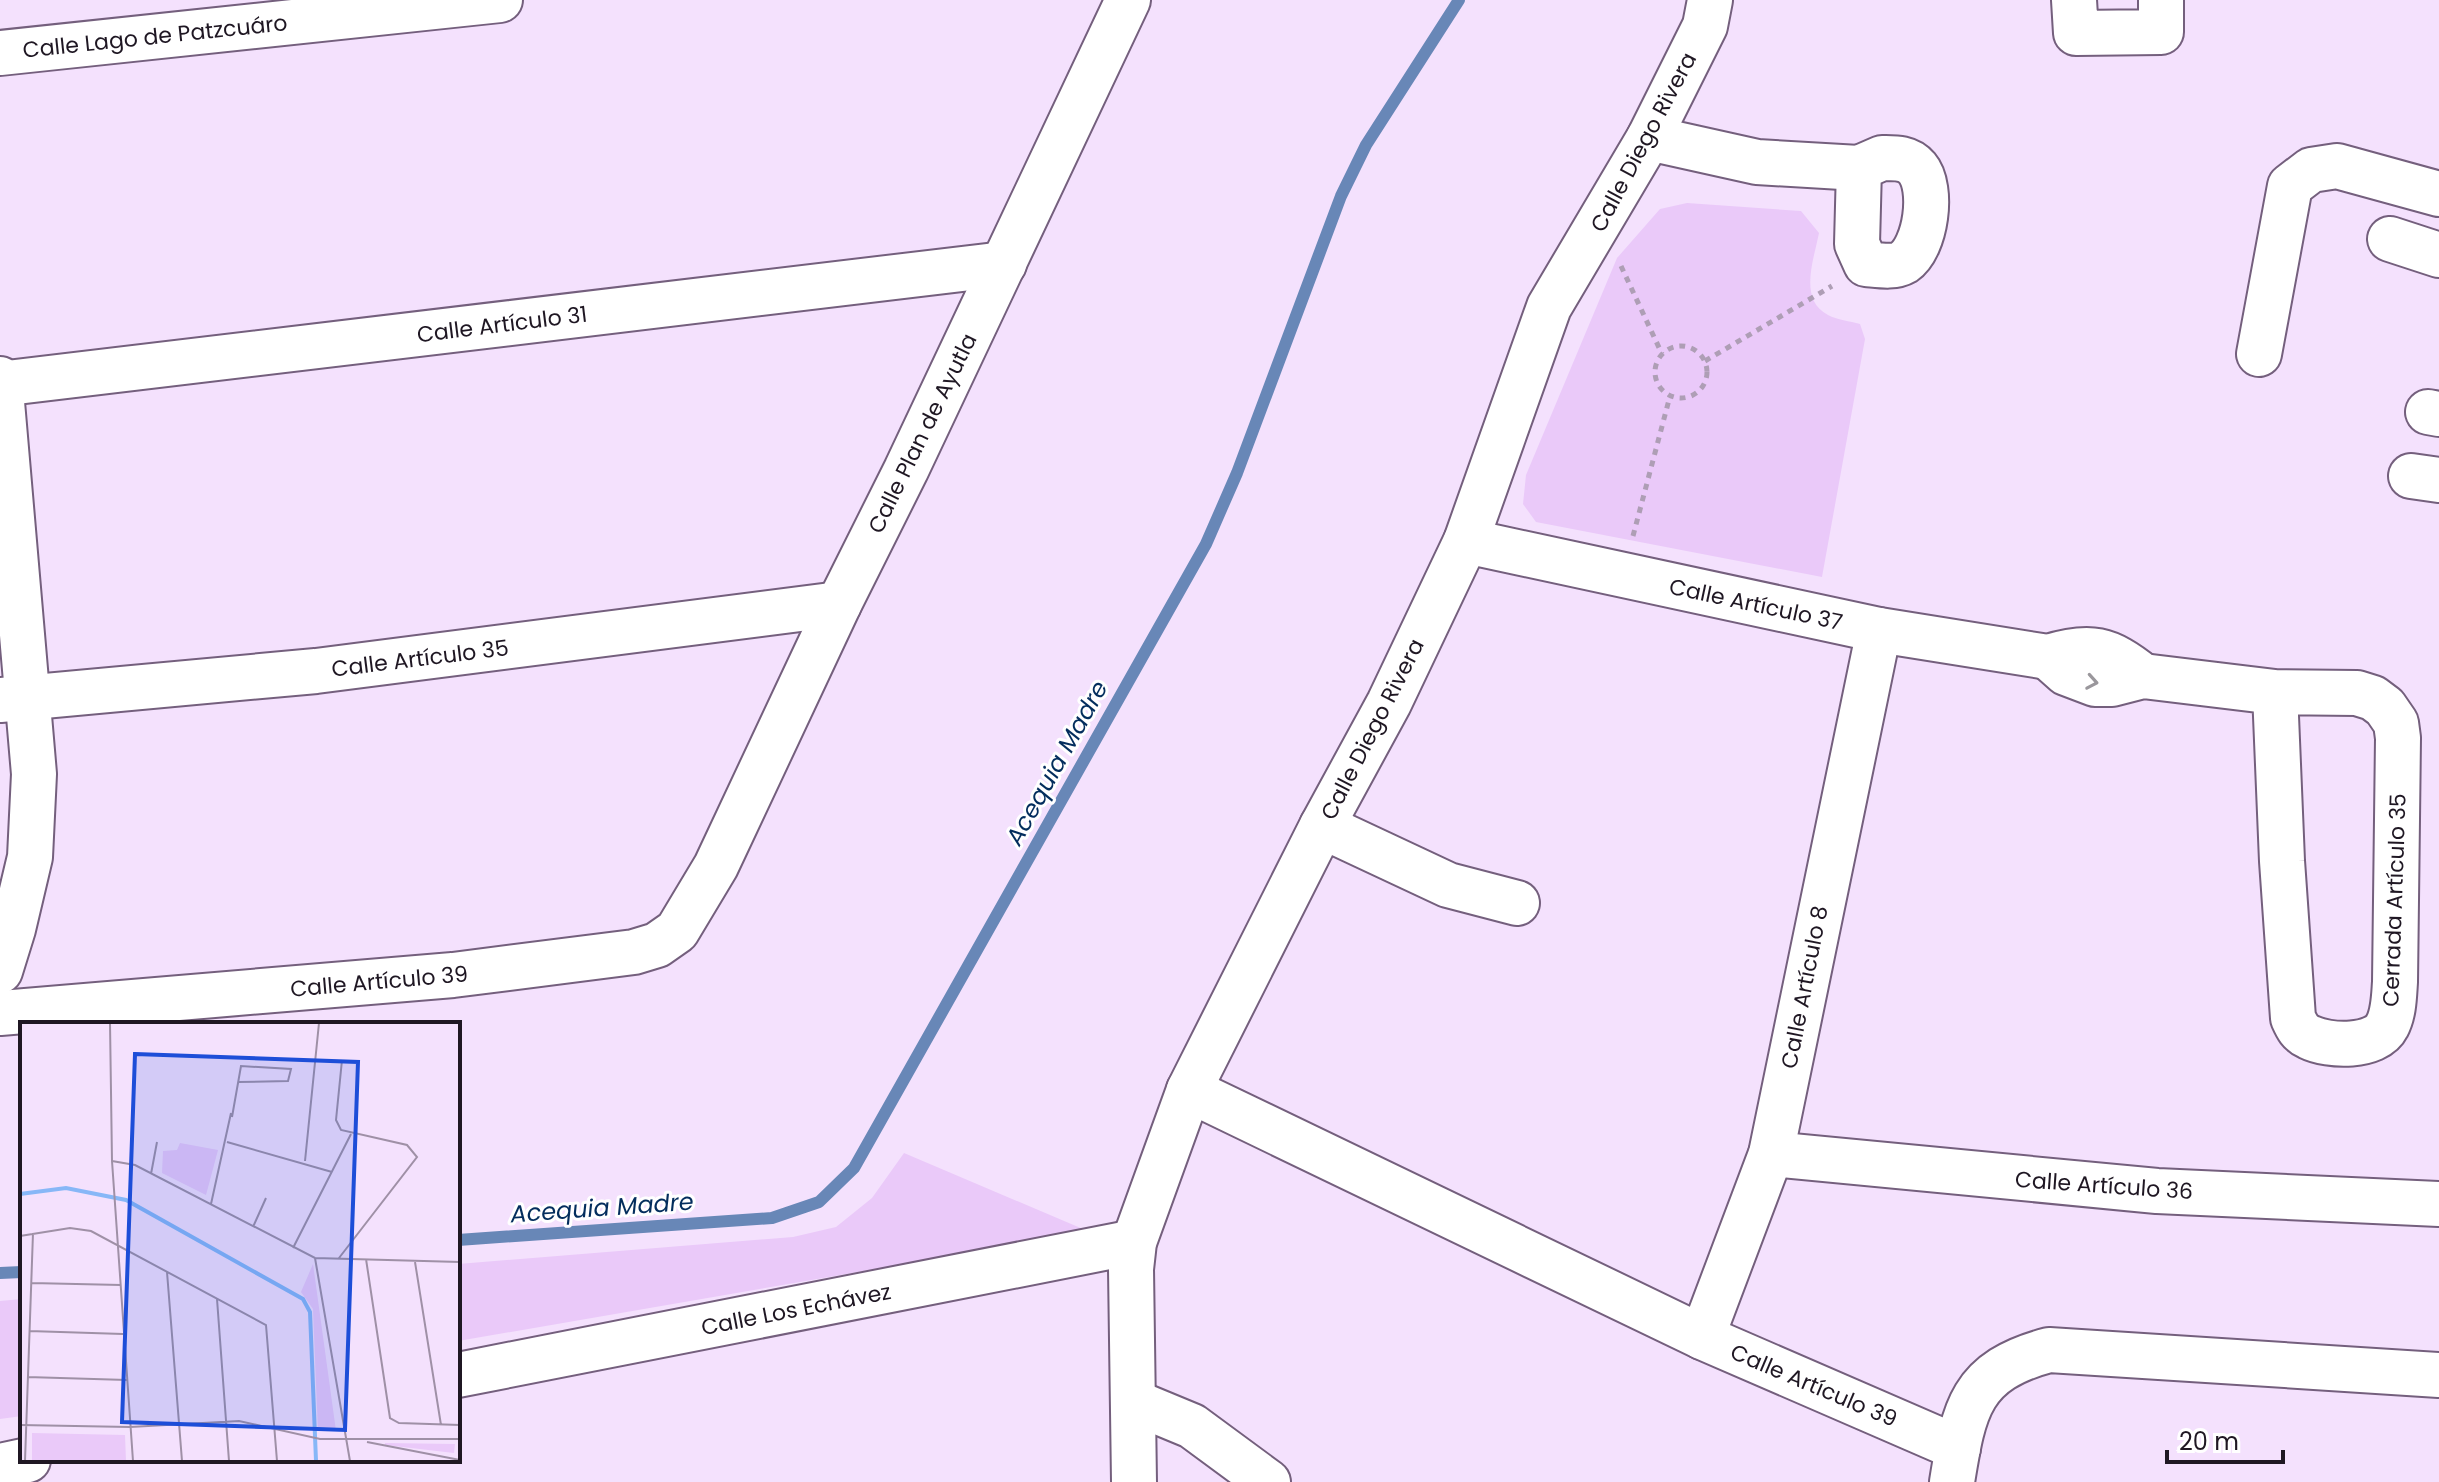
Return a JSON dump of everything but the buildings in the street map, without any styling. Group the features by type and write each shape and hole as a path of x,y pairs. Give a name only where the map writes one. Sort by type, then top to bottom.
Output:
{"street":[{"name":"Calle Lago de Patzcuáro","path":"0,53 278,12 500,0"},
{"name":"Calle Plan de Ayutla","path":"716,866 1128,0"},
{"name":"Calle Diego Rivera","path":"1134,1482 1131,1269 1134,1242 1189,1090 1322,826 1389,703 1466,541 1549,307 1649,138 1705,26 1710,0"},
{"path":"2074,0 2076,33 2161,32 2161,0"},
{"path":"1649,138 1757,162 1859,168 1882,158 1900,158 1917,167 1928,194 1919,243 1904,262 1888,266 1866,264 1857,244 1859,168"},
{"path":"2259,354 2290,186 2311,170 2337,166 2439,194"},
{"path":"2390,239 2439,255"},
{"name":"Calle Artículo 31","path":"0,382 1004,264"},
{"path":"0,382 14,698 34,774 30,857 0,971"},
{"name":"Calle Artículo 37","path":"1466,541 1879,630 2048,657 2072,650 2105,652 2122,659 2143,676 2275,692 2357,693"},
{"name":"Calle Artículo 35","path":"14,698 316,671 839,604"},
{"name":"Calle Artículo 8","path":"1702,1337 1771,1154 1879,630"},
{"name":"Cerrada Artículo 35","path":"2275,692 2293,1018 2298,1030 2307,1037 2333,1042 2376,1039 2387,1027 2393,1007 2395,982 2398,738 2396,723 2385,707 2373,698 2357,693"},
{"path":"1322,826 1448,885 1517,903"},
{"name":"Calle Artículo 39","path":"0,1013 453,975 634,952 657,945 677,931 716,866"},
{"name":"Calle Artículo 39","path":"1189,1090 1702,1337 1955,1465 1972,1402 1984,1381 2019,1358 2049,1350 2439,1375"},
{"name":"Calle Artículo 36","path":"1771,1154 2157,1191 2439,1204"},
{"name":"Calle Los Echávez","path":"460,1375 1134,1242"},
{"path":"1134,1402 1192,1426 1268,1482"},
{"path":"0,1466 20,1462"}],"path":[{"path":"1589,242 1617,258 1662,354"},
{"path":"1705,361 1812,300 1866,264"},
{"path":"1683,345 1700,353 1705,361 1708,369 1703,388 1688,398 1670,396 1660,388 1656,379 1657,361 1674,346 1683,345"},
{"path":"1623,576 1670,396"}],"shaded area":[{"path":"1687,203 1801,211 1819,233 1810,278 1813,300 1828,315 1860,324 1865,339 1822,577 1536,522 1523,504 1526,475 1617,258 1660,209"},
{"path":"904,1153 1090,1232 460,1341 460,1264 793,1237 836,1227 872,1198"},
{"path":"20,1299 20,1416 0,1419 0,1301"}],"waterway":[{"name":"Acequia Madre","path":"460,1240 772,1218 819,1202 854,1168 1206,544 1237,473 1341,196 1366,145 1459,0"},
{"name":"Acequia Madre","path":"0,1273 20,1272"}]}
